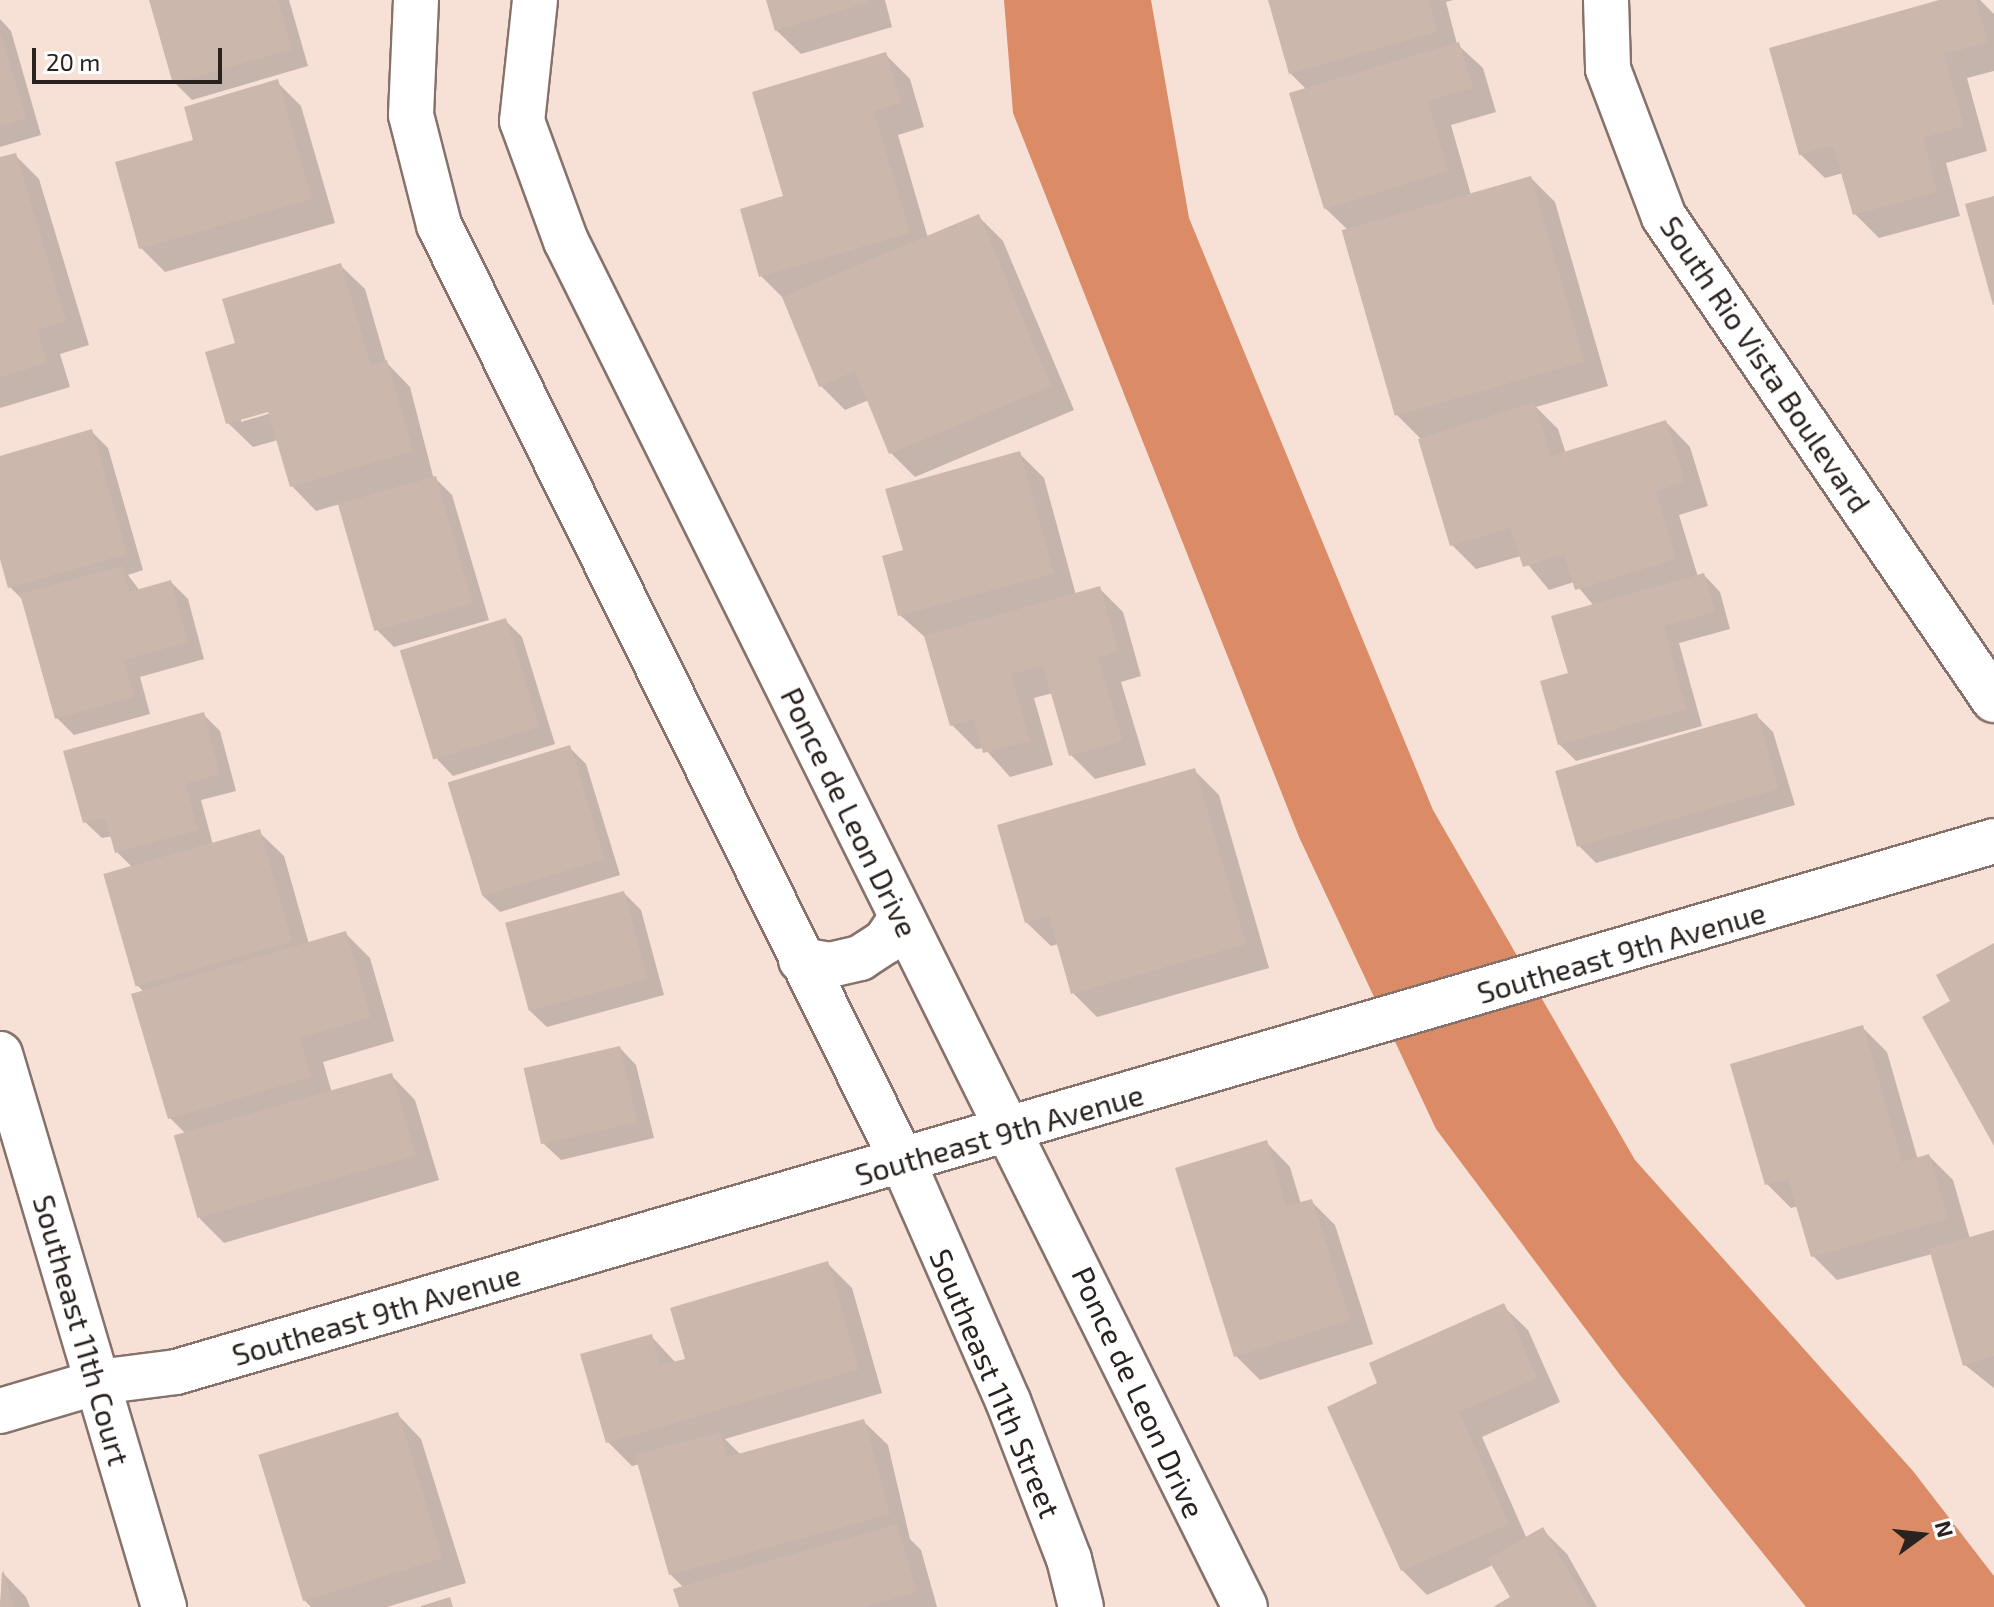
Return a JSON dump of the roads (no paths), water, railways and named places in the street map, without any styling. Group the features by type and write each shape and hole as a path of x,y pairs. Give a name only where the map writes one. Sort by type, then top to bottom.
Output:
{"street":[{"path":"416,0 411,115 439,225 903,1162"},
{"name":"Ponce de Leon Drive","path":"535,0 522,121 566,241 1011,1130 1245,1607"},
{"name":"South Rio Vista Boulevard","path":"1606,0 1608,69 1664,217 1994,700"},
{"name":"Southeast 9th Avenue","path":"0,1411 98,1382 176,1372 1549,974 1994,841"},
{"path":"801,960 830,965 860,958 885,942 902,917"},
{"name":"Southeast 11th Court","path":"0,1054 164,1607"},
{"name":"Southeast 11th Street","path":"903,1162 1008,1401 1069,1559 1081,1607"}]}
